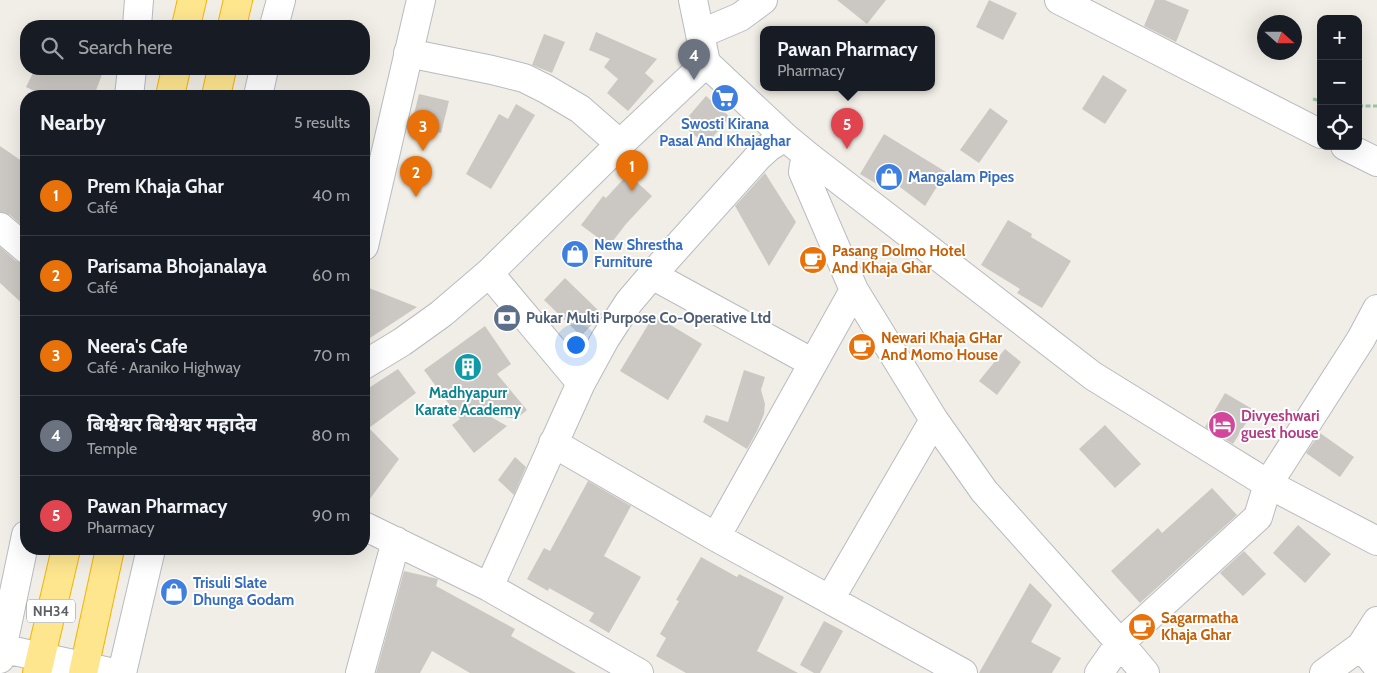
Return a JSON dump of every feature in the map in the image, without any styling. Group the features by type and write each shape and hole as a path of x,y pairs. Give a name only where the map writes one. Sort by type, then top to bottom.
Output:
{"highway":[{"path":"187,20 192,0"},
{"path":"233,20 238,0"},
{"path":"171,90 175,75"},
{"path":"217,90 221,75"},
{"name":"NH34","path":"38,665 65,555"},
{"name":"NH34","path":"84,670 109,555"}],"street":[{"path":"138,20 140,0"},
{"path":"276,20 281,0"},
{"path":"370,220 421,0"},
{"path":"693,0 706,63 808,156 1093,376 1268,484 1377,541"},
{"path":"700,34 740,17 763,0"},
{"path":"1059,0 1317,132"},
{"path":"408,53 524,78 580,109 620,144"},
{"path":"370,361 402,342 441,314 489,274 620,144 706,63"},
{"path":"130,90 131,75"},
{"path":"259,90 263,75"},
{"path":"489,587 581,383 605,339 629,302 758,157 769,146 785,137"},
{"path":"1353,150 1377,162"},
{"path":"808,156 803,172 854,290 934,420 984,491 1145,673"},
{"path":"0,227 20,244"},
{"path":"489,274 581,383"},
{"path":"652,275 813,363"},
{"path":"716,537 854,290"},
{"path":"1099,673 1120,643 1258,517 1268,484 1361,339 1377,309"},
{"path":"830,599 934,420"},
{"path":"553,443 716,537 962,673"},
{"path":"370,529 489,587 639,673"},
{"path":"360,673 396,541"},
{"path":"22,555 1,652 38,665 114,673"},
{"path":"122,673 150,555"},
{"path":"1324,673 1369,656 1377,621"}],"path":[{"path":"1362,106 1377,106"}],"building":[{"path":"837,0 886,0 867,24"},
{"path":"989,0 1017,13 1003,40 976,27"},
{"path":"1155,0 1165,0 1189,10 1176,42 1144,26"},
{"path":"596,32 657,59 645,73 654,81 628,111 607,93 618,79 604,67 610,59 589,50"},
{"path":"544,34 565,42 552,73 532,65"},
{"path":"32,75 102,75 96,90 32,90 26,87"},
{"path":"1103,75 1127,90 1105,124 1082,109"},
{"path":"419,94 449,101 441,133 411,126"},
{"path":"706,96 730,117 706,145 682,124"},
{"path":"516,104 535,115 491,189 466,174 499,114 508,119"},
{"path":"990,108 1008,121 979,163 960,150"},
{"path":"884,134 946,172 925,206 892,181 887,190 860,174"},
{"path":"0,146 20,160 20,224 10,215 0,212"},
{"path":"765,173 796,222 769,266 735,206"},
{"path":"628,174 652,196 609,246 581,225 603,196 606,198"},
{"path":"1008,220 1032,234 1031,237 1071,261 1042,308 1017,293 1020,289 981,265"},
{"path":"0,247 20,262 20,301 0,283"},
{"path":"565,278 602,314 581,336 544,300"},
{"path":"370,288 417,307 370,338"},
{"path":"654,315 702,344 668,400 620,371"},
{"path":"485,326 511,364 497,374 527,410 516,419 484,413 507,426 474,453 452,425 460,419 424,370"},
{"path":"1005,349 1021,362 997,395 979,381"},
{"path":"398,369 416,393 370,427 370,387"},
{"path":"744,370 765,377 761,390 765,404 764,414 747,449 703,422 706,415 728,422"},
{"path":"1225,393 1254,410 1233,444 1205,427"},
{"path":"1105,425 1141,464 1115,488 1079,449"},
{"path":"370,429 399,459 370,499"},
{"path":"1320,433 1354,457 1340,477 1306,453"},
{"path":"515,457 526,467 514,495 498,480"},
{"path":"588,481 631,506 604,556 641,577 609,633 589,621 594,613 549,588 548,591 527,579 544,548 550,551"},
{"path":"1212,488 1237,515 1140,603 1111,571 1158,528 1162,533"},
{"path":"1298,525 1331,554 1305,583 1273,553"},
{"path":"1244,551 1266,574 1243,596 1220,573"},
{"path":"701,557 737,577 739,574 784,597 757,651 798,673 686,673 656,656 666,638 660,634 679,601 676,600"},
{"path":"404,571 438,579 436,586 515,629 511,636 576,673 470,673 432,651 420,673 376,673"},
{"path":"1030,583 1052,605 1031,642 1061,658 1052,673 979,673"},
{"path":"824,621 843,631 820,673 814,673 800,665"}],"place":[{"name":"बिश्वेश्वर बिश्वेश्वर महादेव","path":"694,80"},
{"name":"Swosti Kirana Pasal And Khajaghar","path":"725,98"},
{"name":"Pawan Pharmacy","path":"847,149"},
{"name":"Neera's Cafe","path":"423,151"},
{"name":"Mangalam Pipes","path":"889,177"},
{"name":"Prem Khaja Ghar","path":"632,191"},
{"name":"Parisama Bhojanalaya","path":"416,197"},
{"name":"New Shrestha Furniture","path":"575,254"},
{"name":"Pasang Dolmo Hotel And Khaja Ghar","path":"813,260"},
{"name":"Pukar Multi Purpose Co-Operative Ltd","path":"507,318"},
{"name":"Newari Khaja GHar And Momo House","path":"862,347"},
{"name":"Madhyapurr Karate Academy","path":"468,367"},
{"name":"Divyeshwari guest house","path":"1222,425"},
{"name":"Trisuli Slate Dhunga Godam","path":"174,592"},
{"name":"Sagarmatha Khaja Ghar","path":"1142,627"}]}
